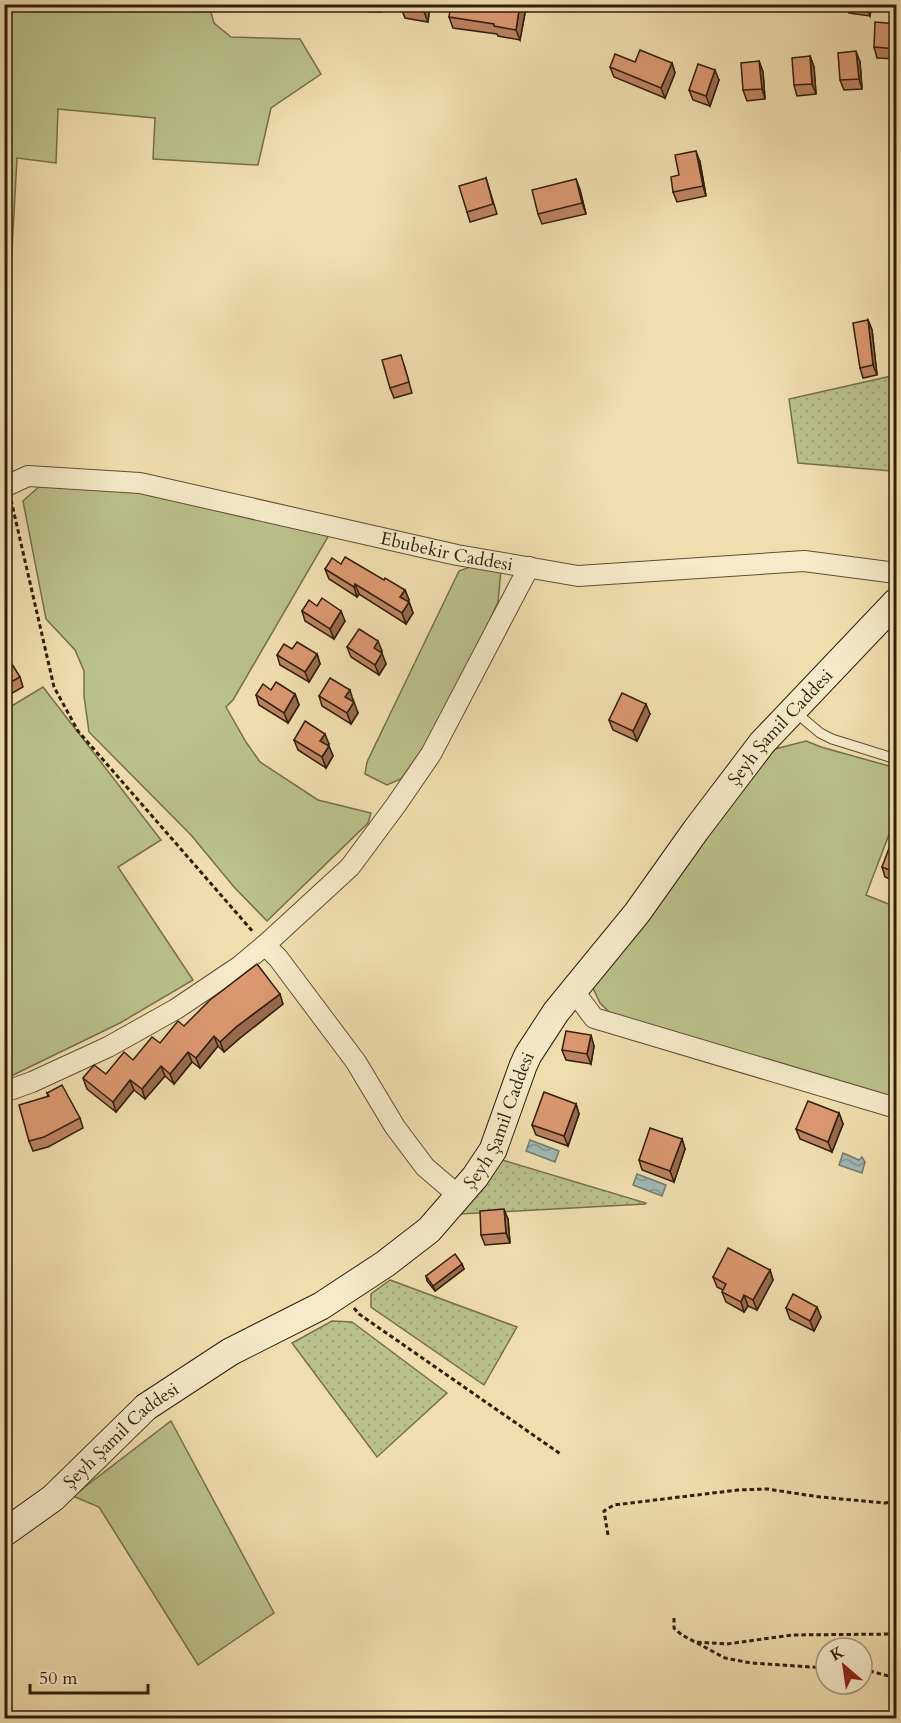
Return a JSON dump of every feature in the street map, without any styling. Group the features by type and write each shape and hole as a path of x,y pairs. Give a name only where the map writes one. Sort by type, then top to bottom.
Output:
{"street":[{"name":"Ebubekir Caddesi","path":"6,486 28,476 140,483 457,555 578,576 804,561 897,573"},
{"path":"4,1092 32,1082 108,1047 177,1009 240,966 350,867 431,754 529,567"},
{"name":"Şeyh Şamil Caddesi","path":"4,1533 53,1498 146,1407 230,1352 321,1306 386,1264 429,1230 460,1197 493,1150 528,1055 551,1019 637,913 762,743 897,602"},
{"path":"265,945 278,958 356,1062 395,1127 425,1167 460,1197"},
{"path":"573,990 594,1018 897,1108"}],"lane":[{"path":"793,710 820,733 832,739 897,759"}],"path":[{"path":"6,486 54,687 78,731 265,945"},
{"path":"343,1292 359,1314 562,1455"},
{"path":"608,1535 604,1511 614,1505 738,1490 767,1489 852,1500 885,1503 897,1501"},
{"path":"674,1618 674,1628 682,1635 725,1658 751,1663 814,1667"},
{"path":"695,1642 727,1644 792,1635 897,1634"},
{"path":"874,1672 897,1678"}],"green space":[{"path":"5,4 209,5 214,23 231,37 300,39 321,74 271,108 258,165 153,159 155,118 58,109 56,163 17,158 10,287 5,287"},
{"path":"896,375 896,421 891,471 798,463 789,399"},
{"path":"41,485 135,492 329,535 233,700 226,707 260,762 318,800 371,813 368,823 267,921 234,887 191,835 89,732 84,696 84,671 75,650 46,619 23,501"},
{"path":"478,564 501,570 498,602 459,686 422,750 401,779 387,785 365,774 367,762 459,571"},
{"path":"43,687 161,840 118,867 193,980 120,1023 5,1079 5,710"},
{"path":"806,741 896,768 896,816 866,895 896,907 896,1100 610,1013 600,1003 592,986 598,974 775,749"},
{"path":"499,1159 646,1203 461,1214"},
{"path":"390,1280 517,1327 484,1385 371,1307 371,1294"},
{"path":"332,1321 352,1322 447,1393 377,1457 292,1343"},
{"path":"171,1421 274,1613 198,1665 99,1507 73,1496"}],"water":[{"path":"530,1140 559,1151 555,1162 526,1151"},
{"path":"843,1153 859,1160 862,1157 865,1162 862,1173 839,1165"},
{"path":"637,1174 666,1185 662,1196 633,1185"}],"building":[{"path":"402,4 425,4 424,12 401,8"},
{"path":"451,4 520,4 516,30 449,17"},
{"path":"875,22 897,24 897,49 874,47"},
{"path":"640,50 672,63 661,88 610,67 615,54 635,62"},
{"path":"856,51 859,79 840,80 838,53"},
{"path":"810,56 812,84 794,85 792,58"},
{"path":"759,61 762,89 743,90 741,63"},
{"path":"698,64 715,70 706,96 689,90"},
{"path":"696,151 703,186 673,192 671,177 679,175 675,155"},
{"path":"486,178 493,204 467,212 459,186"},
{"path":"576,179 582,203 538,214 532,190"},
{"path":"868,320 873,365 860,368 853,323"},
{"path":"401,355 409,382 390,388 382,360"},
{"path":"345,557 405,590 400,597 409,602 402,613 355,584 354,587 325,569 332,558 341,564"},
{"path":"322,598 341,611 330,629 302,611 309,600 317,606"},
{"path":"359,629 378,641 374,648 382,653 375,665 347,647"},
{"path":"297,642 317,654 305,672 277,655 284,644 292,649"},
{"path":"7,656 20,677 4,686 4,658"},
{"path":"330,678 350,690 345,697 354,702 347,713 319,696"},
{"path":"276,682 295,694 284,713 256,695 263,684 271,690"},
{"path":"622,693 646,704 633,731 609,720"},
{"path":"305,721 325,734 320,741 329,746 322,757 294,740"},
{"path":"891,843 897,845 897,873 882,867"},
{"path":"257,964 280,994 220,1042 214,1036 196,1058 188,1052 170,1074 161,1066 142,1089 130,1080 113,1102 83,1078 94,1065 106,1074 124,1052 133,1060 152,1037 160,1043 178,1021 184,1026 210,1000"},
{"path":"566,1031 591,1035 587,1054 562,1050"},
{"path":"62,1085 80,1118 44,1137 29,1141 19,1105 49,1096 47,1093"},
{"path":"544,1092 576,1104 564,1136 532,1125"},
{"path":"808,1101 839,1113 828,1142 796,1129"},
{"path":"650,1128 682,1139 670,1171 639,1160"},
{"path":"504,1209 506,1233 481,1235 480,1211"},
{"path":"728,1248 770,1270 753,1300 744,1295 741,1302 722,1292 726,1284 713,1277"},
{"path":"455,1254 462,1264 433,1286 426,1276"},
{"path":"793,1294 817,1307 810,1321 786,1308"}]}
